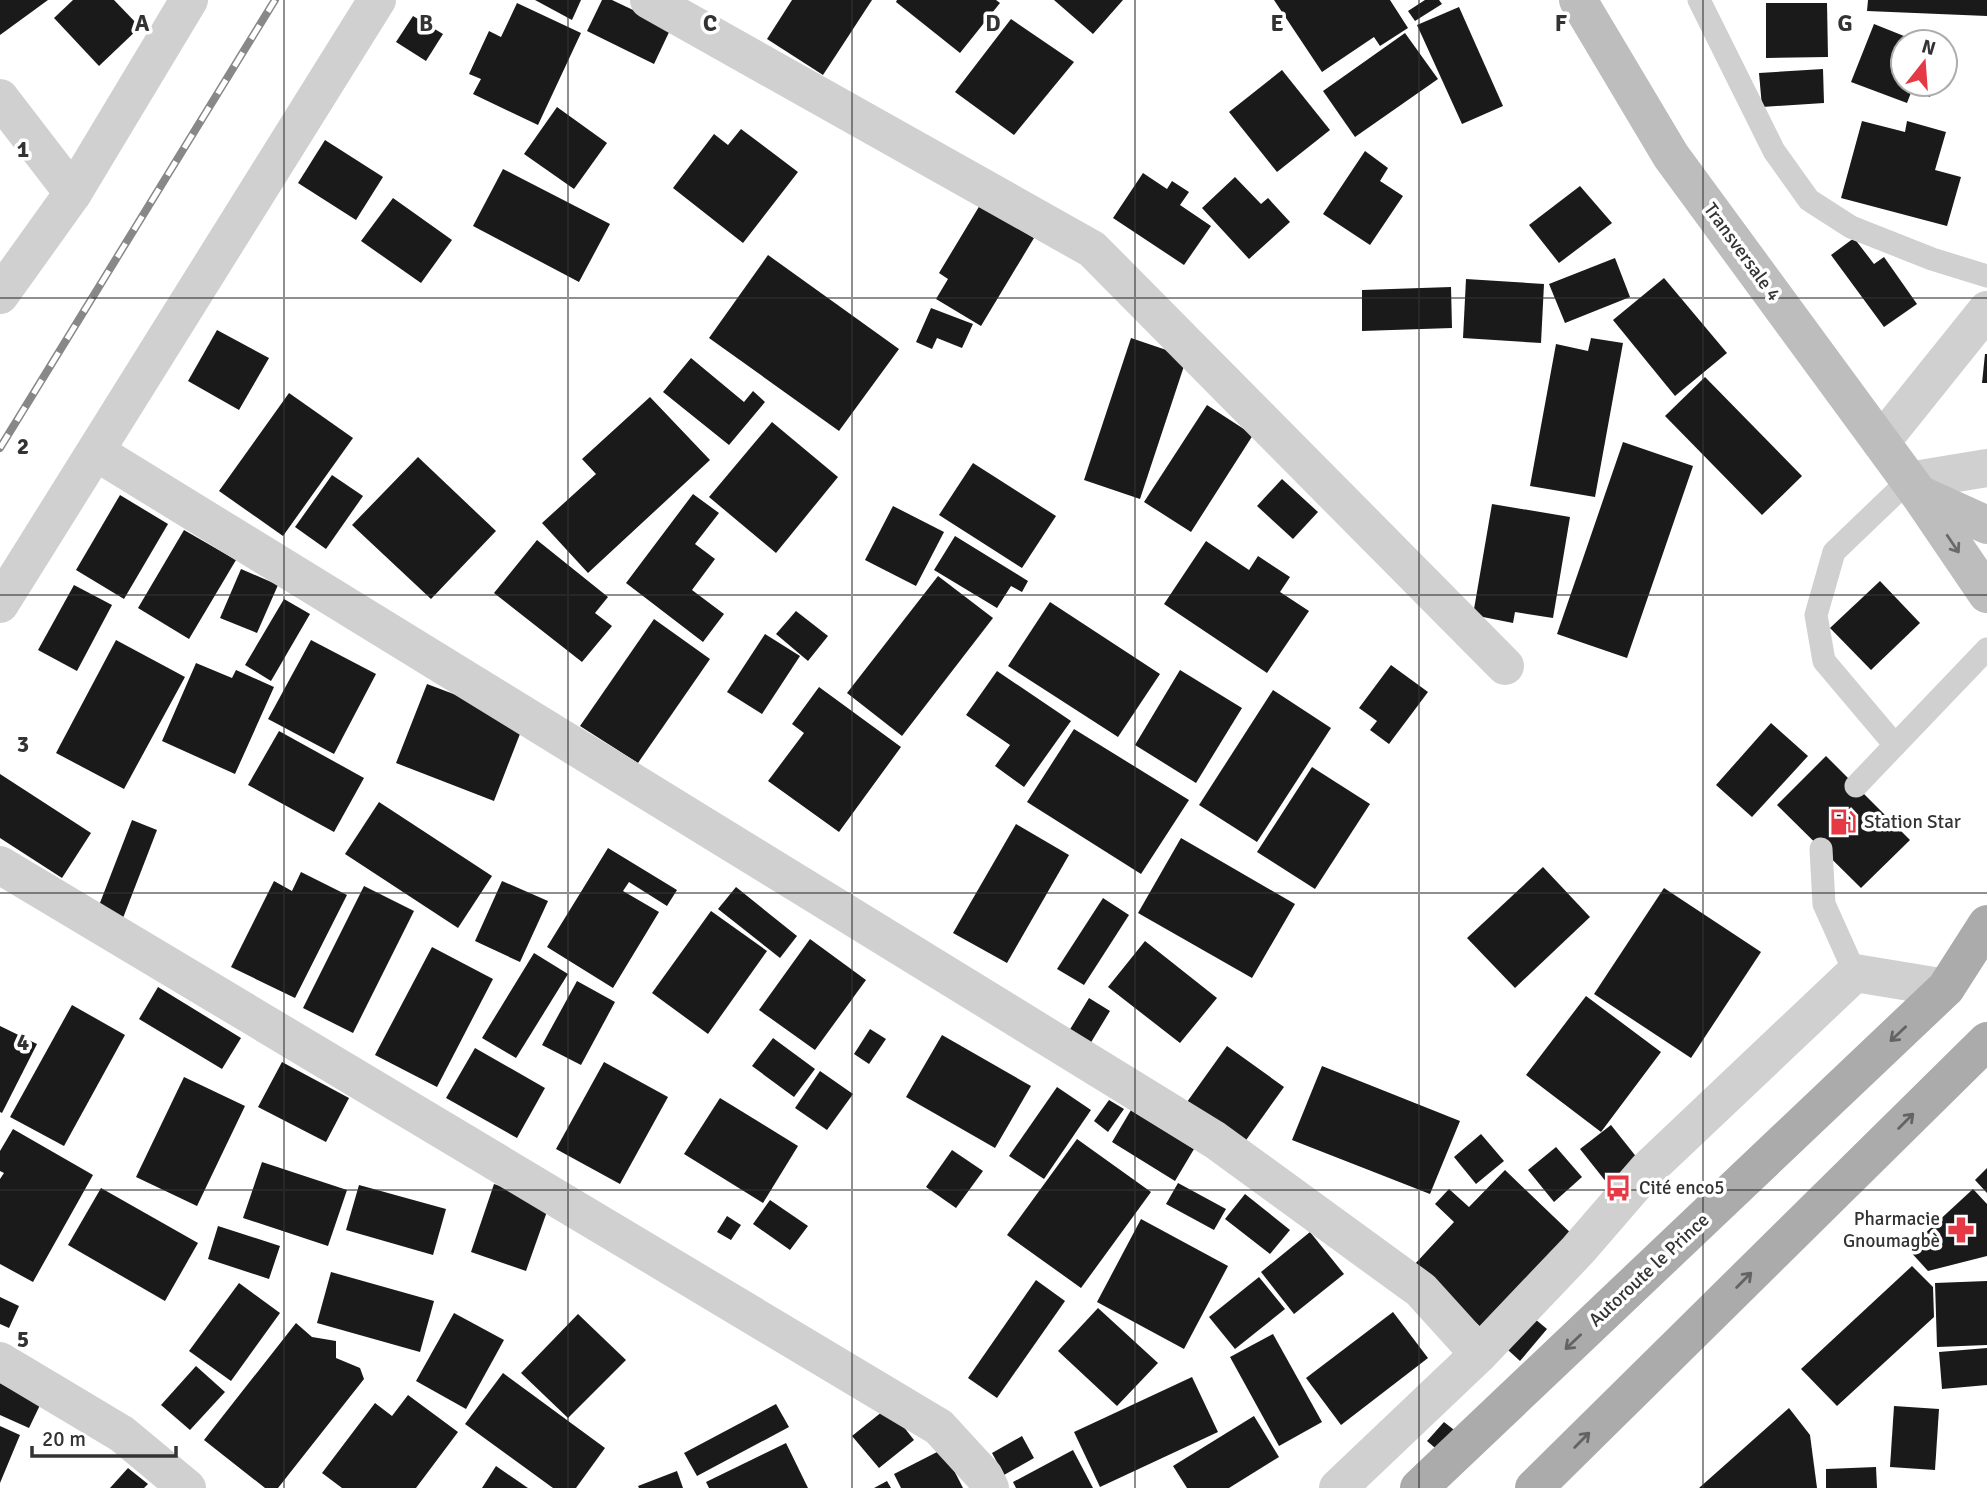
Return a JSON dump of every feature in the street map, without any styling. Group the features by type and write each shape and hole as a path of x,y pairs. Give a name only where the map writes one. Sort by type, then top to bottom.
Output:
{"main road":[{"name":"Transversale 4","path":"1578,0 1671,156 1881,442 1987,594"},
{"path":"1913,487 1987,525"},
{"name":"Autoroute le Prince","path":"1419,1488 1946,988 1987,924"},
{"path":"1534,1488 1987,1041"}],"street":[{"path":"0,295 73,193 188,0"},
{"path":"0,604 377,0"},
{"path":"649,0 1092,248 1505,666"},
{"path":"0,98 73,193"},
{"path":"1881,442 1987,310"},
{"path":"96,452 1215,1140 1422,1290 1479,1354"},
{"path":"1913,487 1987,468"},
{"path":"0,865 939,1427 984,1476 990,1488"},
{"path":"1338,1488 1479,1354 1578,1250 1648,1169 1855,972 1946,988"},
{"path":"0,1361 122,1434 187,1488"}],"lane":[{"path":"1699,0 1774,151 1810,201 1852,227 1987,276"},
{"path":"1895,745 1824,661 1816,615 1834,552 1913,487"},
{"path":"1857,786 1987,649"},
{"path":"1821,849 1824,904 1855,972"}],"building":[{"path":"0,0 48,0 0,35"},
{"path":"73,0 114,0 140,27 99,66 54,18"},
{"path":"535,0 581,0 572,20"},
{"path":"602,0 612,0 671,28 654,64 587,31"},
{"path":"792,0 872,0 823,75 767,39"},
{"path":"996,0 1000,3 960,53 896,2"},
{"path":"1054,0 1123,0 1093,34"},
{"path":"1274,0 1390,0 1408,28 1380,46 1374,37 1322,72"},
{"path":"1425,0 1439,0 1442,4 1415,21 1408,11"},
{"path":"1868,0 1987,0 1987,16 1867,11"},
{"path":"517,3 581,33 538,125 473,94 481,79 469,74 489,31 501,37"},
{"path":"1766,3 1827,3 1828,57 1766,58"},
{"path":"1459,7 1503,106 1462,124 1417,25"},
{"path":"413,16 443,34 426,61 396,42"},
{"path":"1011,19 1074,62 1014,135 955,92"},
{"path":"1874,24 1889,30 1889,96 1851,82"},
{"path":"1405,33 1438,79 1355,137 1323,91"},
{"path":"1823,69 1824,103 1762,107 1759,73"},
{"path":"1282,70 1330,130 1277,172 1229,112"},
{"path":"1894,98 1909,98 1907,103"},
{"path":"557,107 607,143 574,189 524,154"},
{"path":"1862,121 1905,132 1907,121 1946,132 1935,170 1961,177 1947,226 1841,198"},
{"path":"741,129 798,172 743,243 673,188 714,134 728,145"},
{"path":"325,140 383,177 356,220 298,183"},
{"path":"1365,151 1388,168 1380,181 1403,196 1370,245 1323,214"},
{"path":"503,169 610,224 579,282 473,226"},
{"path":"1143,173 1167,189 1172,181 1189,192 1180,205 1211,226 1184,265 1113,218"},
{"path":"1235,177 1261,204 1268,198 1290,222 1249,259 1202,208"},
{"path":"1580,186 1612,223 1559,263 1529,225"},
{"path":"393,198 452,240 421,283 361,241"},
{"path":"980,205 1034,238 981,326 936,299 948,279 939,273"},
{"path":"1854,238 1874,264 1884,257 1917,304 1884,327 1831,255"},
{"path":"768,255 899,349 839,431 709,338"},
{"path":"1615,258 1630,297 1565,323 1549,284"},
{"path":"1664,278 1727,353 1675,396 1613,320"},
{"path":"1466,279 1544,284 1541,343 1463,338"},
{"path":"1451,287 1452,328 1362,331 1362,290"},
{"path":"931,308 973,324 962,348 937,338 932,349 916,342"},
{"path":"217,330 269,358 239,410 188,381"},
{"path":"1131,338 1187,357 1140,499 1084,480"},
{"path":"1591,338 1623,343 1595,497 1530,486 1556,344 1588,351"},
{"path":"1985,354 1987,383 1982,383"},
{"path":"691,358 744,402 753,391 765,402 729,445 663,392"},
{"path":"1705,377 1802,476 1762,515 1665,416"},
{"path":"289,393 353,438 283,536 219,491"},
{"path":"650,397 710,460 588,573 542,523 596,474 582,459"},
{"path":"1207,405 1253,435 1191,532 1144,502"},
{"path":"772,422 838,477 776,553 709,497"},
{"path":"1623,442 1693,466 1627,658 1557,634"},
{"path":"418,457 496,531 431,599 352,525"},
{"path":"973,463 1056,516 1022,568 939,515"},
{"path":"332,475 363,496 326,549 295,527"},
{"path":"1282,479 1318,512 1293,539 1257,506"},
{"path":"693,494 719,513 695,544 715,559 692,590 724,614 703,642 626,583"},
{"path":"120,495 168,524 124,599 76,570"},
{"path":"1492,504 1570,517 1553,618 1515,612 1513,623 1473,615"},
{"path":"893,506 944,532 916,586 865,560"},
{"path":"184,530 236,560 189,639 138,608"},
{"path":"955,536 1028,581 1022,592 1011,586 997,608 934,570"},
{"path":"537,540 608,597 595,613 612,626 582,662 494,593"},
{"path":"1206,541 1249,570 1258,556 1290,577 1280,592 1309,611 1267,673 1164,604"},
{"path":"241,569 278,585 257,633 220,618"},
{"path":"938,576 993,618 902,736 847,693"},
{"path":"1880,581 1920,623 1871,670 1830,628"},
{"path":"74,585 112,605 77,671 38,650"},
{"path":"284,599 310,614 271,681 245,665"},
{"path":"1050,602 1160,674 1118,737 1008,666"},
{"path":"796,611 828,636 808,661 776,634"},
{"path":"654,619 710,659 638,763 580,726"},
{"path":"765,634 800,656 762,714 727,692"},
{"path":"116,640 185,677 124,789 56,753"},
{"path":"311,640 376,674 334,754 268,719"},
{"path":"196,663 232,678 236,670 274,687 235,774 162,741"},
{"path":"1391,665 1428,692 1389,744 1370,730 1377,721 1359,708"},
{"path":"1180,670 1242,708 1196,783 1135,745"},
{"path":"997,671 1071,721 1024,787 995,766 1010,745 966,715"},
{"path":"427,684 525,721 494,801 396,763"},
{"path":"819,687 901,747 839,832 768,781 804,733 792,724"},
{"path":"1273,690 1331,728 1257,842 1199,805"},
{"path":"1771,723 1808,756 1752,817 1716,785"},
{"path":"1074,729 1189,800 1141,874 1027,802"},
{"path":"279,731 364,778 334,832 248,785"},
{"name":"Station Star","path":"1826,756 1910,840 1861,888 1777,805"},
{"path":"1312,767 1370,804 1315,889 1257,852"},
{"path":"0,774 91,833 62,878 0,838"},
{"path":"379,802 492,876 458,928 345,854"},
{"path":"132,820 157,830 123,918 98,908"},
{"path":"1016,824 1069,855 1007,963 953,933"},
{"path":"1181,838 1295,904 1252,978 1138,913"},
{"path":"608,848 677,890 667,906 629,882 623,891 659,912 613,988 547,947"},
{"path":"1543,867 1590,917 1515,988 1467,938"},
{"path":"301,872 347,895 295,998 231,967 274,881 292,891"},
{"path":"502,881 548,901 520,962 475,941"},
{"path":"364,886 414,911 353,1033 303,1008"},
{"path":"736,887 797,936 780,958 718,909"},
{"path":"1664,888 1761,952 1691,1058 1594,994"},
{"path":"1103,898 1129,915 1084,985 1057,969"},
{"path":"711,911 767,951 708,1034 652,993"},
{"path":"810,939 866,980 815,1050 759,1010"},
{"path":"1145,941 1217,998 1180,1043 1108,987"},
{"path":"432,947 493,979 437,1087 375,1055"},
{"path":"534,953 568,974 516,1058 482,1038"},
{"path":"577,981 615,1002 581,1065 542,1045"},
{"path":"158,987 241,1038 222,1069 139,1019"},
{"path":"1586,996 1661,1052 1601,1132 1526,1075"},
{"path":"1089,998 1110,1011 1087,1049 1066,1036"},
{"path":"72,1005 125,1035 64,1146 10,1117"},
{"path":"0,1026 37,1044 2,1113 0,1112"},
{"path":"870,1029 886,1039 869,1064 854,1054"},
{"path":"942,1035 1031,1086 995,1148 906,1097"},
{"path":"773,1038 815,1069 794,1097 752,1066"},
{"path":"1227,1046 1284,1087 1239,1150 1182,1109"},
{"path":"475,1048 545,1088 517,1138 446,1098"},
{"path":"282,1062 349,1098 326,1142 258,1107"},
{"path":"604,1062 668,1097 620,1184 556,1149"},
{"path":"1322,1066 1460,1121 1430,1194 1292,1140"},
{"path":"820,1071 853,1094 827,1130 795,1108"},
{"path":"184,1077 245,1106 197,1206 136,1177"},
{"path":"1057,1087 1091,1110 1044,1179 1009,1156"},
{"path":"720,1098 798,1146 763,1203 684,1154"},
{"path":"1109,1100 1124,1109 1108,1132 1094,1121"},
{"path":"1131,1110 1194,1149 1175,1181 1112,1142"},
{"path":"1611,1125 1638,1159 1607,1183 1580,1149"},
{"path":"13,1129 93,1175 33,1282 0,1264 0,1179 4,1173 0,1171 0,1151"},
{"path":"1481,1134 1504,1161 1476,1184 1454,1157"},
{"path":"1077,1139 1151,1192 1081,1288 1007,1235"},
{"path":"1556,1147 1582,1177 1554,1202 1528,1170"},
{"path":"952,1150 983,1171 956,1208 926,1187"},
{"path":"262,1162 347,1190 328,1246 243,1218"},
{"path":"1987,1168 1987,1193 1975,1180"},
{"path":"1505,1170 1577,1239 1487,1333 1414,1265 1454,1222 1435,1204 1449,1189 1469,1207"},
{"path":"1178,1183 1226,1209 1214,1230 1166,1204"},
{"path":"494,1184 550,1203 526,1271 471,1252"},
{"path":"359,1185 446,1209 433,1255 346,1230"},
{"path":"101,1188 198,1243 165,1301 68,1245"},
{"path":"1973,1189 1987,1204 1987,1256 1928,1271 1908,1249"},
{"path":"1245,1194 1290,1230 1270,1254 1225,1219"},
{"path":"770,1200 808,1226 790,1250 753,1224"},
{"path":"727,1216 741,1225 731,1240 717,1232"},
{"path":"1141,1219 1228,1266 1184,1349 1097,1302"},
{"path":"218,1226 280,1246 269,1279 208,1259"},
{"path":"1310,1232 1344,1274 1294,1314 1261,1272"},
{"path":"1912,1266 1933,1287 1934,1317 1837,1406 1801,1369"},
{"path":"331,1272 434,1301 420,1352 317,1323"},
{"path":"1259,1277 1285,1309 1235,1349 1209,1317"},
{"path":"1036,1280 1065,1301 997,1398 968,1378"},
{"path":"1987,1281 1987,1345 1937,1347 1935,1283"},
{"path":"239,1283 280,1313 231,1381 189,1351"},
{"path":"0,1297 19,1306 9,1328 0,1324"},
{"path":"1098,1308 1158,1363 1117,1406 1058,1351"},
{"path":"1393,1312 1428,1358 1341,1425 1306,1378"},
{"path":"454,1313 504,1340 466,1409 416,1381"},
{"path":"578,1314 626,1360 568,1418 521,1373"},
{"path":"1535,1319 1547,1329 1520,1361 1508,1350"},
{"path":"296,1323 312,1337 336,1341 336,1358 360,1368 364,1379 278,1488 265,1488 204,1440"},
{"path":"1273,1334 1322,1422 1279,1446 1230,1357"},
{"path":"1987,1348 1987,1385 1942,1389 1939,1352"},
{"path":"196,1366 225,1392 190,1430 161,1405"},
{"path":"503,1373 605,1448 576,1488 553,1488 465,1424"},
{"path":"1192,1377 1218,1432 1100,1487 1074,1432"},
{"path":"0,1383 41,1403 29,1428 0,1415"},
{"path":"408,1395 458,1432 416,1488 342,1488 322,1473 375,1403 392,1416"},
{"path":"776,1404 789,1427 697,1476 684,1453"},
{"path":"1894,1406 1939,1409 1935,1470 1890,1467"},
{"path":"888,1407 914,1440 879,1468 852,1436"},
{"path":"1789,1408 1810,1435 1817,1488 1699,1488"},
{"path":"1254,1416 1279,1457 1229,1488 1187,1488 1173,1466"},
{"path":"1444,1422 1458,1433 1441,1453 1427,1441"},
{"path":"0,1426 20,1435 0,1483"},
{"path":"1022,1436 1034,1458 1004,1475 992,1453"},
{"path":"786,1443 808,1488 709,1488 706,1482"},
{"path":"943,1449 963,1488 901,1488 894,1474"},
{"path":"1073,1450 1093,1488 1016,1488 1013,1482"},
{"path":"496,1466 528,1488 482,1488"},
{"path":"1876,1467 1877,1488 1826,1488 1826,1469"},
{"path":"128,1468 148,1484 144,1488 110,1488"},
{"path":"677,1471 683,1488 638,1486"},
{"path":"887,1481 891,1488 874,1488"}],"railway":[{"path":"0,448 275,0"}],"place":[{"name":"Station Star","path":"1843,822"},
{"name":"Cité enco5","path":"1618,1188"},
{"name":"Pharmacie Gnoumagbè","path":"1961,1230"}]}
